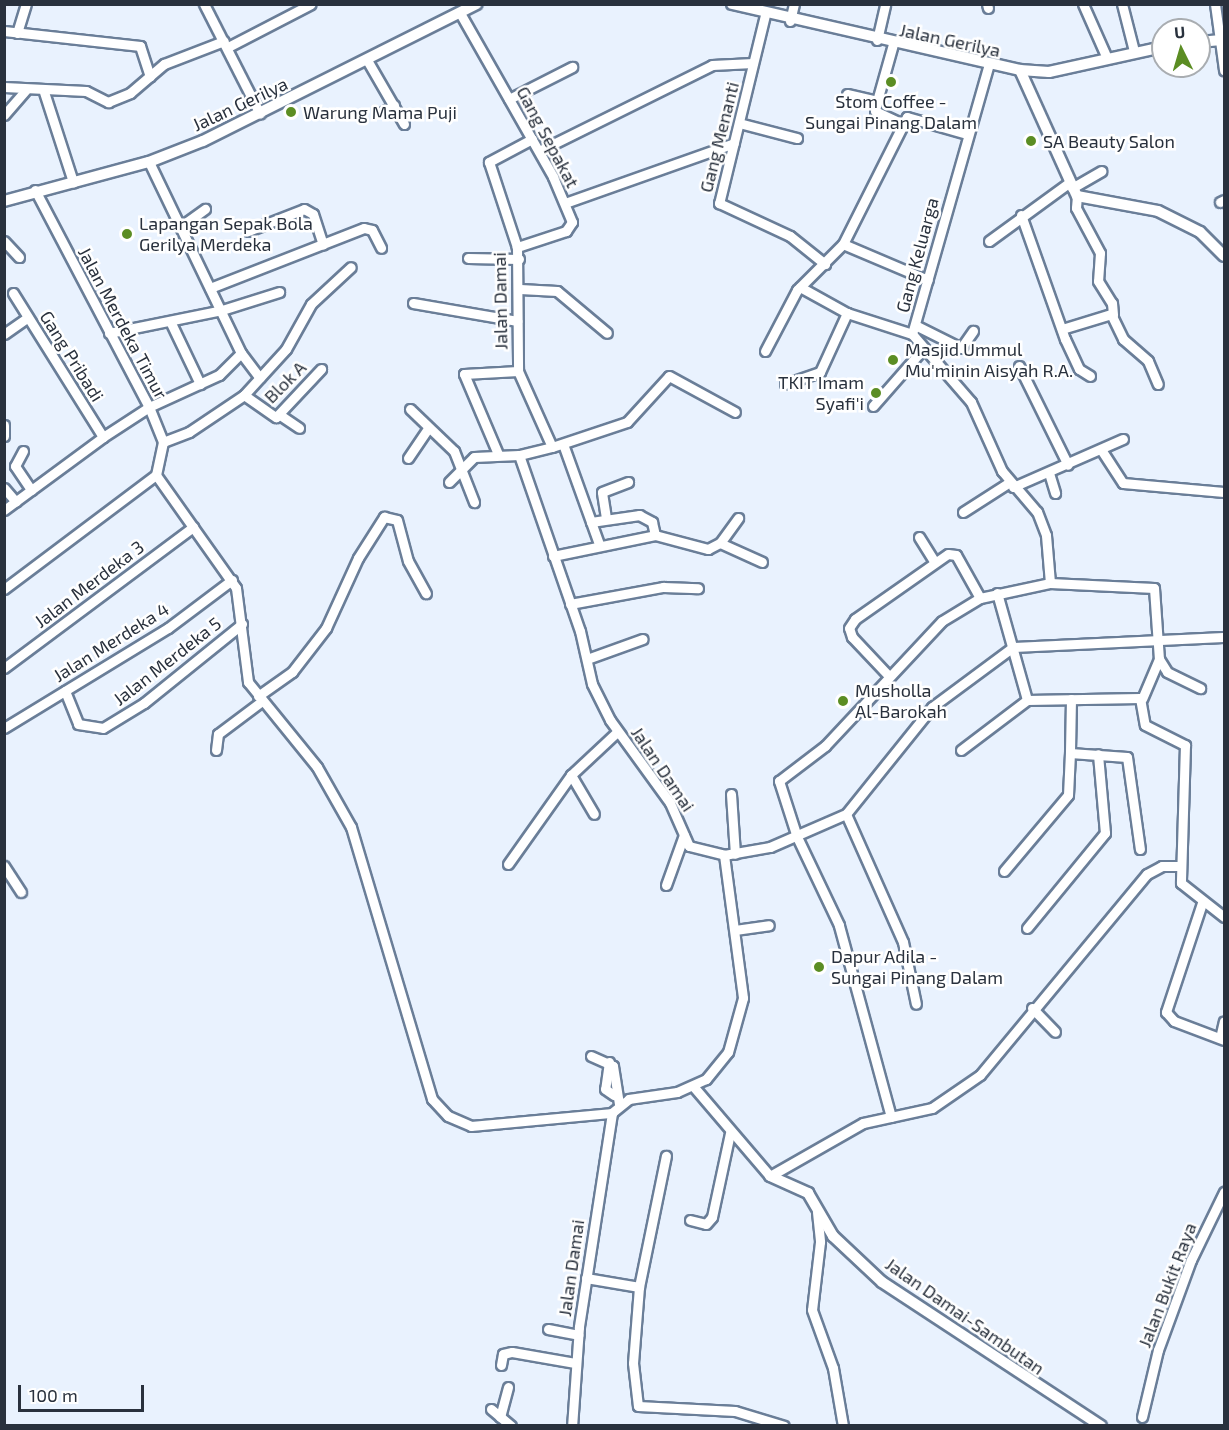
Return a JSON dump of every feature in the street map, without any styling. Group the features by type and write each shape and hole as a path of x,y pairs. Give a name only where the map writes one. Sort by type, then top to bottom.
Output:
{"street":[{"path":"17,33 26,4"},
{"path":"204,4 260,114"},
{"path":"4,87 44,92 86,91 108,102 175,59 194,57 311,4"},
{"name":"Jalan Gerilya","path":"4,201 35,190 149,162 260,114 477,4"},
{"name":"Jalan Gerilya","path":"732,4 765,15 988,67 1049,72 1106,56 1151,49"},
{"path":"790,21 794,4"},
{"path":"877,40 885,4"},
{"path":"1083,4 1106,56"},
{"path":"1122,4 1134,51"},
{"path":"1215,4 1224,70"},
{"name":"Gang Sepakat","path":"460,13 565,202 570,229 517,247"},
{"name":"Gang Menanti","path":"765,15 719,203 777,230 825,264"},
{"path":"4,31 140,46 150,76"},
{"path":"893,44 875,111 903,124"},
{"path":"367,60 404,124"},
{"path":"538,152 712,66 753,63"},
{"path":"509,99 572,67"},
{"name":"Gang Keluarga","path":"988,67 967,134 914,329 923,349 971,402 1011,485 1044,524 1050,583"},
{"path":"1020,70 1073,188 1076,208 1100,253 1098,280 1112,303 1113,315 1123,339 1148,361 1158,384"},
{"path":"4,115 26,90"},
{"path":"44,92 73,182"},
{"path":"848,93 877,101"},
{"path":"382,112 394,105"},
{"path":"765,351 800,287 843,244 903,124 913,115 967,134"},
{"path":"739,123 797,138"},
{"name":"Jalan Damai","path":"531,139 489,162 519,259 518,371 552,447"},
{"path":"565,202 734,143"},
{"path":"149,162 241,353 260,378"},
{"path":"989,241 1021,215 1102,171"},
{"path":"1073,188 1158,211 1200,232 1224,256"},
{"name":"Jalan Merdeka Timur","path":"35,190 149,407 163,442"},
{"path":"180,227 205,209"},
{"path":"248,231 304,209 313,214 323,244"},
{"path":"1021,215 1062,329 1079,369 1090,376"},
{"path":"210,288 366,228 381,248"},
{"path":"4,241 19,257"},
{"path":"843,244 928,280"},
{"path":"468,258 519,259"},
{"path":"4,589 156,475 163,442 189,432 244,395 286,349 310,304 351,267"},
{"path":"800,287 847,314 914,329 961,348 973,331"},
{"path":"520,289 557,291 607,333"},
{"path":"109,333 222,310 279,292"},
{"name":"Gang Pribadi","path":"13,293 103,437"},
{"path":"413,303 517,321"},
{"path":"785,384 820,372 847,314"},
{"path":"1062,329 1113,315"},
{"path":"4,334 28,317"},
{"path":"170,321 200,384"},
{"path":"873,406 923,349"},
{"path":"4,510 103,437 149,407 222,373 241,353"},
{"path":"1019,366 1068,465"},
{"name":"Blok A","path":"244,395 271,416 280,414 321,369"},
{"path":"498,454 464,374 518,371"},
{"path":"449,482 462,466 477,456 519,455 563,444 627,422 669,376 735,412"},
{"path":"410,408 450,445 462,466 474,502"},
{"path":"280,414 298,428"},
{"path":"4,425 4,436"},
{"path":"408,458 429,428"},
{"path":"963,512 1011,485 1049,473 1102,451 1123,439"},
{"path":"563,444 599,544"},
{"path":"23,451 15,466 31,490"},
{"path":"1102,451 1123,483 1224,492"},
{"name":"Jalan Damai","path":"519,455 570,604 587,659 592,684 618,732 670,803 692,848 724,855 735,854 797,837 846,814"},
{"path":"1049,473 1055,493"},
{"path":"156,475 232,580 242,624 243,669 260,699 317,767 351,827 432,1099 448,1116 471,1126 616,1109 693,1086 706,1079 728,1052 740,1014 735,930 724,855"},
{"path":"606,518 602,492 628,482"},
{"path":"4,488 16,502"},
{"path":"591,522 639,515 652,522 655,535"},
{"path":"216,750 218,734 292,672 326,628 358,558 384,517 397,520 408,561 426,593"},
{"path":"553,556 599,544 655,535 708,549 720,543 738,518"},
{"name":"Jalan Merdeka 3","path":"4,668 193,526"},
{"path":"919,537 934,561"},
{"path":"720,543 762,561"},
{"path":"887,674 852,637 850,624 934,561 956,555 980,598"},
{"name":"Jalan Merdeka 4","path":"4,728 168,628 232,580"},
{"path":"891,1117 839,925 797,837 779,782 825,747 887,674 927,633 980,598 1050,583 1154,588 1159,659 1142,699 1144,725 1185,745 1180,866 1183,888 1224,917"},
{"path":"570,604 663,587 698,588"},
{"path":"997,593 1027,700"},
{"name":"Jalan Merdeka 5","path":"65,691 78,724 103,728 144,703 242,624"},
{"path":"916,1004 903,942 846,814 932,707 1013,647 1224,637"},
{"path":"587,659 643,639"},
{"path":"1159,659 1167,672 1200,688"},
{"path":"1004,871 1068,795 1071,699"},
{"path":"961,750 1027,700 1142,699"},
{"path":"508,864 571,775 618,732"},
{"path":"1070,753 1127,757 1140,849"},
{"path":"1027,928 1105,833 1098,754"},
{"path":"571,775 594,814"},
{"path":"731,794 735,854"},
{"path":"666,885 684,835"},
{"path":"4,866 8,880 21,892"},
{"path":"693,1086 757,1166 770,1176 844,1131 932,1108 965,1088 1147,874 1162,866 1180,866"},
{"path":"1202,903 1166,1012 1174,1021 1222,1039 1224,1021"},
{"path":"735,930 769,925"},
{"path":"1032,1008 1055,1032"},
{"path":"591,1056 609,1062 616,1109"},
{"name":"Jalan Damai","path":"572,1425 578,1335 616,1109"},
{"path":"690,1220 706,1224 712,1216 730,1133"},
{"path":"666,1156 639,1287 633,1372 638,1406 735,1411 784,1425"},
{"name":"Jalan Damai-Sambutan","path":"770,1176 808,1193 833,1236 882,1282 1101,1425"},
{"name":"Jalan Bukit Raya","path":"1142,1417 1151,1393 1158,1350 1191,1260 1224,1192"},
{"path":"817,1212 820,1242 812,1310 832,1368 843,1425"},
{"path":"586,1278 639,1287"},
{"path":"548,1329 578,1335"},
{"path":"501,1365 503,1354 512,1352 575,1363"},
{"path":"500,1417 508,1387"},
{"path":"491,1409 511,1425"}],"place":[{"name":"Stom Coffee - Sungai Pinang Dalam","path":"891,82"},
{"name":"Warung Mama Puji","path":"291,112"},
{"name":"SA Beauty Salon","path":"1031,141"},
{"name":"Lapangan Sepak Bola Gerilya Merdeka","path":"127,234"},
{"name":"Masjid Ummul Mu'minin Aisyah R.A.","path":"893,360"},
{"name":"TKIT Imam Syafi'i","path":"876,393"},
{"name":"Musholla Al-Barokah","path":"843,701"},
{"name":"Dapur Adila - Sungai Pinang Dalam","path":"819,967"}]}
